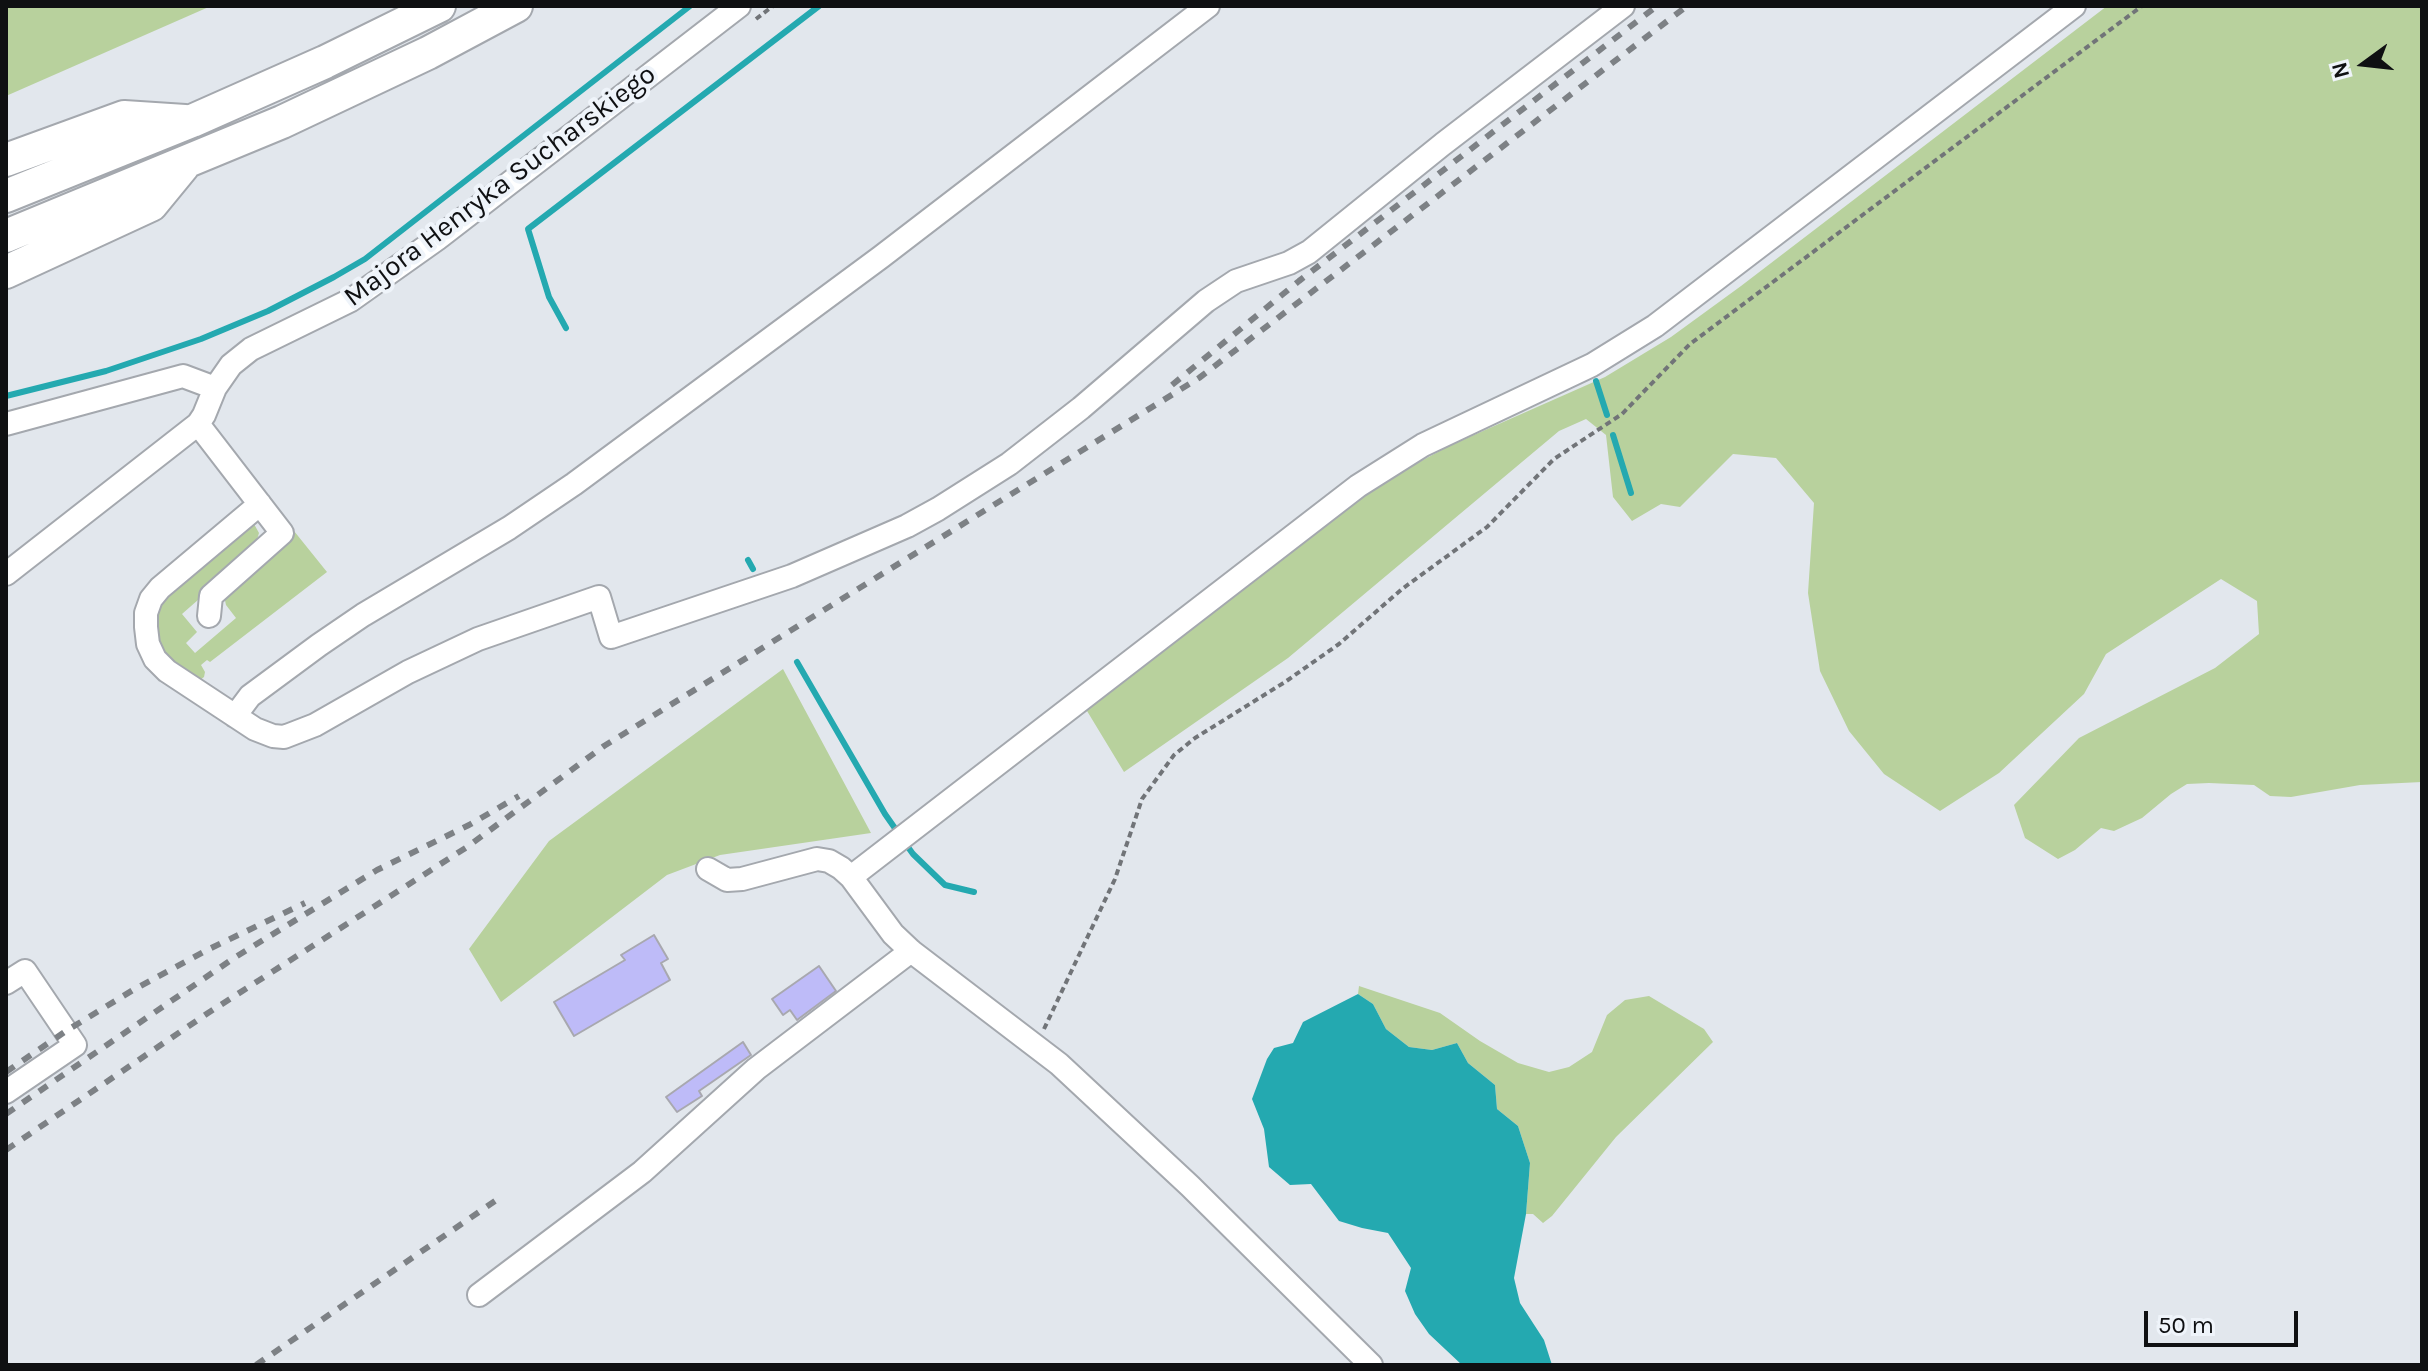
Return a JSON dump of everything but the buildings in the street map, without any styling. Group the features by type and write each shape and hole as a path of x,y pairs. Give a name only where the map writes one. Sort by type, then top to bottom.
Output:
{"highway":[{"path":"6,196 192,121 325,62 439,6"},
{"path":"6,236 282,122 428,53 516,6"},
{"path":"6,160 124,117 192,121"},
{"path":"6,272 151,205 185,164"}],"street":[{"name":"Majora Henryka Sucharskiego","path":"6,574 198,424 215,388 231,365 251,349 351,300 437,239 739,6"},
{"path":"235,716 258,690 319,645 414,583 509,528 574,484 881,257 1208,6"},
{"path":"260,504 160,588 151,599 146,613 148,644 155,659 167,671 255,729 273,736 297,733 478,639 599,597 611,637 792,576 907,526 1009,464 1225,288 1309,252 1623,6"},
{"path":"851,877 1358,486 1423,445 1592,365 1655,326 2074,6"},
{"path":"6,424 183,376 215,388"},
{"path":"198,424 282,533 211,596 209,616"},
{"path":"708,869 727,880 742,879 817,859 829,861 851,877 893,934 911,951 1059,1064 1190,1186 1371,1365"},
{"path":"479,1295 642,1172 756,1069 911,951"},
{"path":"6,983 25,971 75,1045 6,1092"}],"path":[{"path":"1035,1045 1056,1008 1115,879 1142,799 1174,755 1339,644 1402,589 1487,527 1554,459 1622,414 1690,344 2142,6"}],"green space":[{"path":"6,6 211,6 6,96"},
{"path":"2107,6 2422,6 2422,782 2360,785 2291,797 2270,796 2254,785 2187,784 2142,818 2114,831 2101,828 2075,850 2058,859 2025,838 2014,805 2079,738 2215,668 2259,634 2257,601 2221,579 2106,654 2084,694 1999,773 1940,811 1884,774 1849,731 1820,671 1808,593 1814,503 1776,458 1733,454 1680,507 1661,504 1632,521 1613,497 1606,435 1586,419 1559,431 1288,658 1124,772 1084,706 1226,596 1384,481 1449,446 1605,377 1671,337"},
{"path":"249,524 254,524 259,533 247,557 182,614 197,632 186,643 195,653 236,618 226,605 224,596 229,587 294,531 327,572 210,662 207,660 201,665 204,677 196,683 160,650 154,619 163,596"},
{"path":"783,669 871,833 720,855 667,875 501,1002 469,949 549,841"},
{"path":"1359,986 1440,1013 1518,1063 1549,1072 1569,1067 1592,1052 1607,1015 1625,1000 1649,996 1704,1029 1713,1042 1616,1137 1543,1223 1533,1214 1526,1214 1530,1163 1518,1126 1497,1109 1495,1085 1468,1063 1457,1043 1432,1050 1409,1047 1386,1029 1373,1004 1358,994"}],"water":[{"path":"1358,994 1373,1004 1386,1029 1409,1047 1432,1050 1457,1043 1468,1063 1495,1085 1497,1109 1518,1126 1530,1163 1526,1214 1514,1278 1520,1303 1544,1340 1552,1365 1462,1365 1429,1334 1415,1314 1405,1291 1411,1268 1388,1233 1339,1221 1311,1184 1290,1185 1269,1167 1264,1129 1252,1099 1267,1059 1274,1048 1293,1043 1303,1022"}],"waterway":[{"path":"6,396 106,371 201,339 268,311 334,277 365,259 690,6"},
{"path":"566,328 549,297 528,229 819,6"},
{"path":"1596,381 1607,415"},
{"path":"1613,435 1631,493"},
{"path":"748,560 753,569"},
{"path":"797,662 899,834"},
{"path":"905,843 945,885 974,892"}],"railway":[{"path":"1172,385 1299,281 1657,6"},
{"path":"6,1150 208,1013 467,847 604,746 1199,378 1687,6"},
{"path":"6,1114 234,958 377,870 469,825 519,796"},
{"path":"6,1072 133,990 305,903"},
{"path":"256,1365 495,1201"}]}
